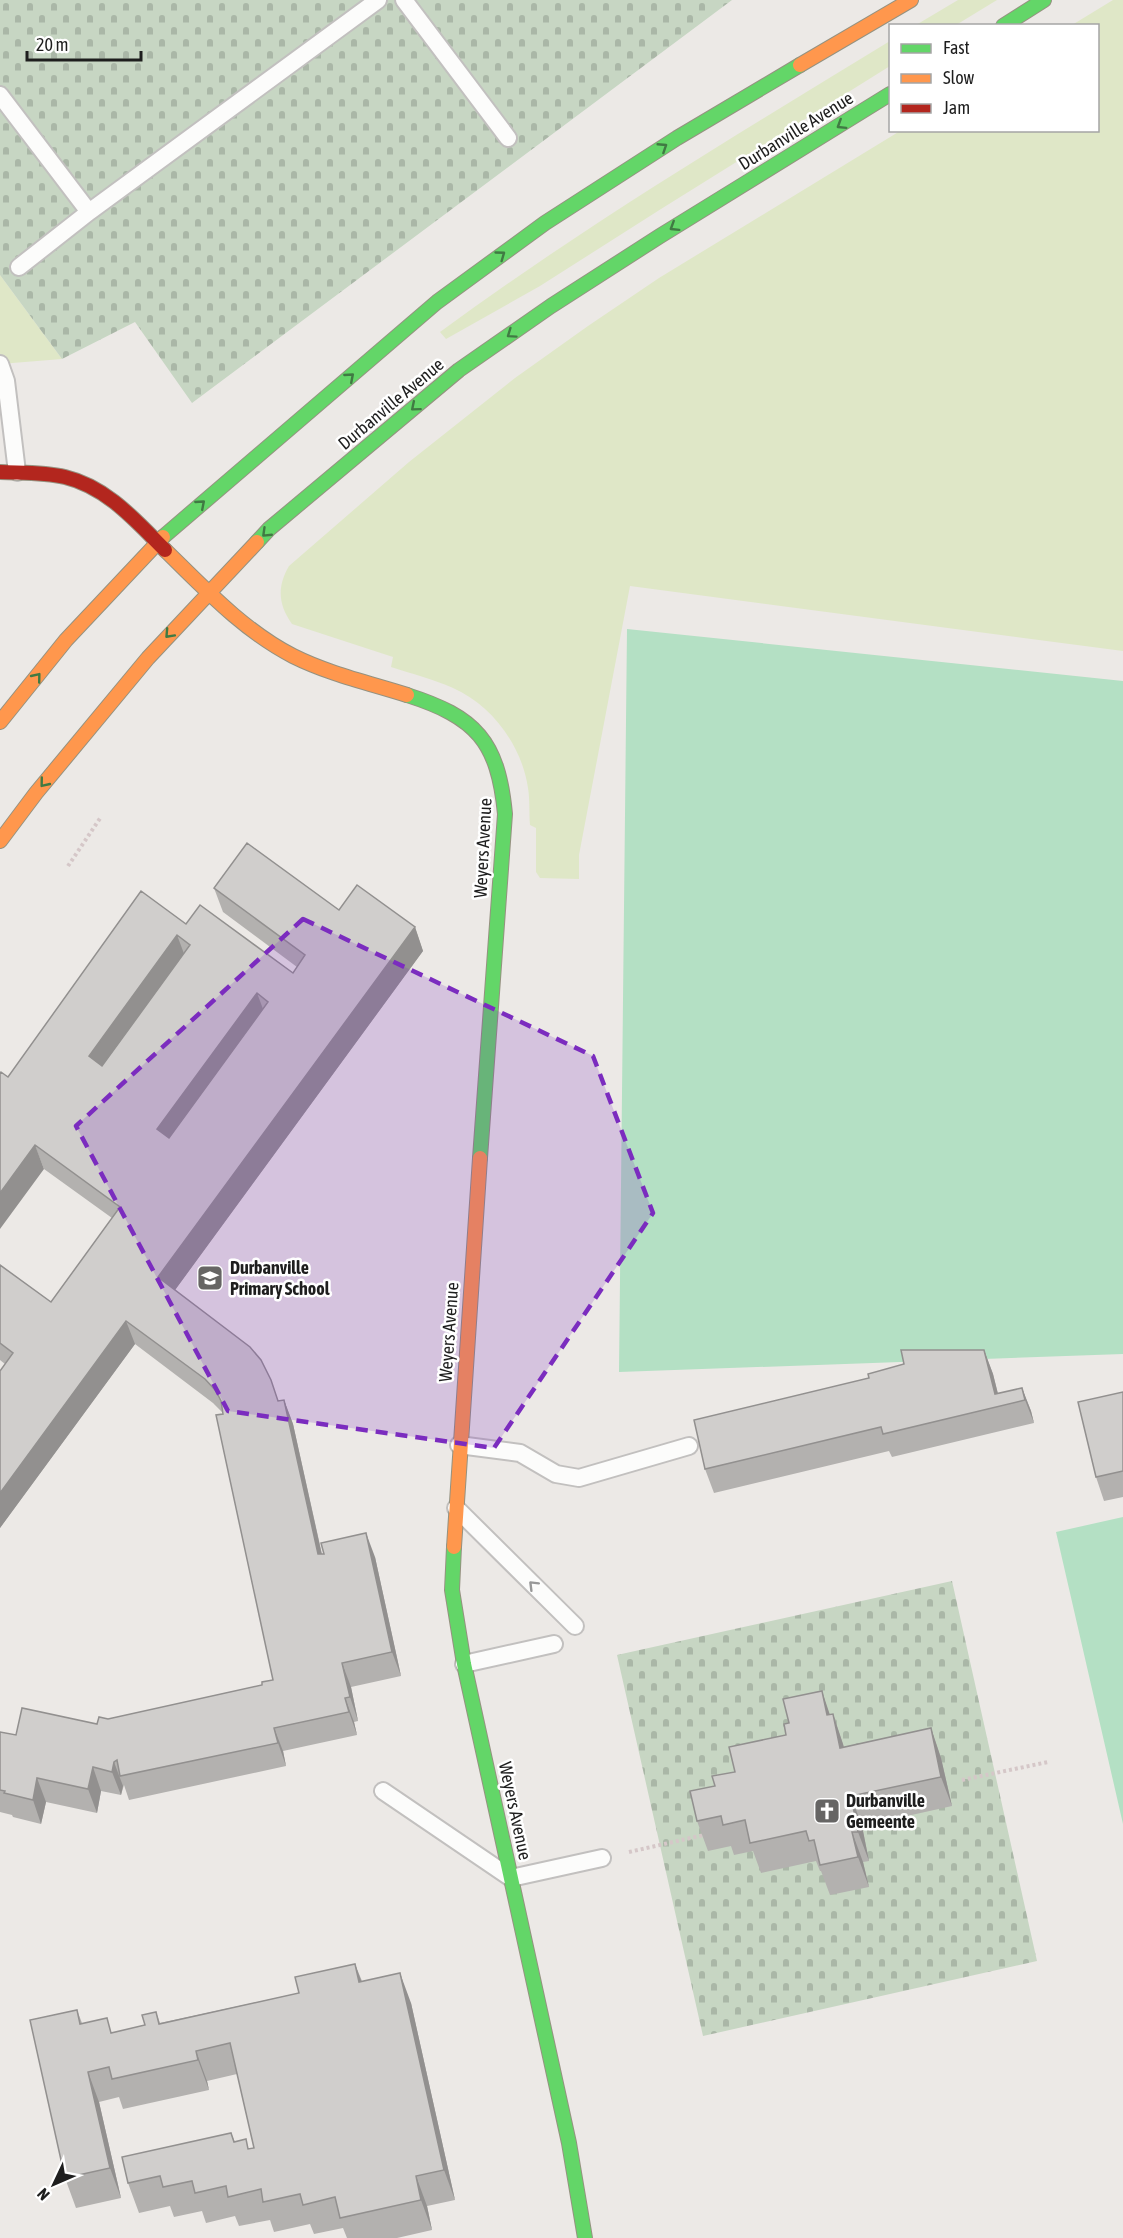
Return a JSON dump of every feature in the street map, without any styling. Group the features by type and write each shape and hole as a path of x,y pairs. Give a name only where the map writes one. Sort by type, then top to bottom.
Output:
{"main road":[{"path":"0,722 66,640 157,542 437,302 545,223 677,138 911,0"},
{"path":"1006,24 1044,0"},
{"name":"Durbanville Avenue","path":"0,841 115,696 209,591 270,529 459,370 551,306 660,236 889,95"},
{"name":"Weyers Avenue","path":"0,472 58,476 85,484 117,505 257,633 294,658 435,704 466,720 484,738 496,759 503,782 505,814 459,1445 452,1590 464,1664 569,2143 585,2238"}],"lane":[{"path":"19,267 89,212 378,0"},
{"path":"404,0 508,138"},
{"path":"0,95 89,212"},
{"path":"0,364 6,381 17,472"},
{"path":"459,1445 520,1453 556,1474 579,1478 688,1446"},
{"path":"455,1507 574,1626"},
{"path":"464,1664 554,1644"},
{"path":"383,1791 511,1878 602,1858"}],"path":[{"path":"68,866 101,817"},
{"path":"962,1780 1048,1762"},
{"path":"602,1858 704,1835"}],"highlighted area":[{"path":"303,919 593,1056 653,1213 494,1448 228,1411 76,1126"}],"green space":[{"path":"0,0 732,0 192,403 135,322 62,359 0,275"},
{"path":"958,0 997,0 958,24 918,24"},
{"path":"1113,0 1123,0 1123,651 630,586 579,855 579,879 540,878 536,872 536,828 530,825 529,793 525,772 512,742 503,729 492,716 467,695 438,682 391,667 393,657 292,624 287,617 281,595 282,581 289,566 409,462 515,378 588,326 659,278 898,132 1099,132 1099,24 1074,24"},
{"path":"889,42 889,67 540,286 446,339 440,332 550,255 719,146"},
{"path":"0,275 62,359 0,364"},
{"path":"627,629 1123,681 1123,1354 619,1372"},
{"path":"1123,1517 1123,1824 1056,1532"},
{"path":"952,1581 1037,1961 703,2036 617,1655"}],"building":[{"path":"247,843 339,910 357,885 415,927 158,1277 250,1347 261,1360 278,1401 284,1400 318,1554 324,1554 321,1543 366,1533 392,1652 342,1663 350,1697 345,1698 349,1712 274,1728 278,1743 120,1776 117,1760 114,1762 112,1772 93,1767 88,1789 37,1778 33,1800 0,1790 0,1732 16,1735 22,1708 97,1724 99,1717 108,1719 262,1685 262,1682 273,1680 216,1415 223,1414 221,1401 216,1391 205,1379 126,1321 0,1493 0,1371 13,1353 0,1343 0,1265 51,1302 120,1207 35,1145 0,1193 0,1074 1,1072 8,1077 141,891 186,924 200,905 293,973 305,955 214,888","holes":["177,935 190,945 102,1066 89,1056","257,993 268,1002 169,1138 157,1129"]},
{"path":"901,1350 984,1350 995,1394 1022,1388 1025,1400 883,1434 881,1427 705,1469 694,1420 869,1378 868,1374 904,1364"},
{"path":"1123,1392 1123,1471 1096,1477 1078,1402"},
{"name":"Durbanville Gemeente","path":"822,1691 827,1715 833,1714 840,1748 931,1728 941,1777 851,1796 858,1832 852,1832 858,1857 820,1865 814,1840 809,1841 806,1831 750,1843 745,1820 723,1825 721,1816 697,1821 690,1791 715,1786 712,1776 735,1772 729,1747 786,1735 784,1724 789,1723 783,1699"},
{"path":"355,1964 359,1982 400,1973 444,2170 416,2176 421,2200 340,2218 335,2197 303,2205 300,2194 263,2202 261,2189 228,2197 226,2186 195,2193 192,2181 163,2187 160,2176 128,2183 122,2157 231,2133 234,2142 246,2139 248,2149 254,2148 230,2043 196,2051 198,2060 112,2079 109,2067 88,2072 110,2168 65,2178 30,2020 77,2010 80,2024 107,2018 111,2033 145,2025 142,2015 156,2012 159,2024 299,1993 295,1977"}],"traffic: fast":[{"path":"1006,24 1044,0"},
{"path":"163,537 437,302 545,223 677,138 800,65"},
{"path":"257,542 269,529 459,370 551,306 660,236 889,95"},
{"path":"407,695 431,703 450,713 479,735 489,750 502,789 505,814 480,1158"},
{"path":"454,1547 452,1590 464,1664 569,2143 585,2238"}],"traffic: slow":[{"path":"800,65 911,0"},
{"path":"0,722 66,640 163,537"},
{"path":"0,841 36,793 148,658 257,542"},
{"path":"165,550 225,608 275,646 321,668 407,695"},
{"path":"454,1547 480,1158"}],"traffic: jam":[{"path":"0,472 49,474 80,482 120,506 165,550"}],"place":[{"name":"Durbanville Primary School","path":"210,1278"},
{"name":"Durbanville Gemeente","path":"827,1811"}]}
